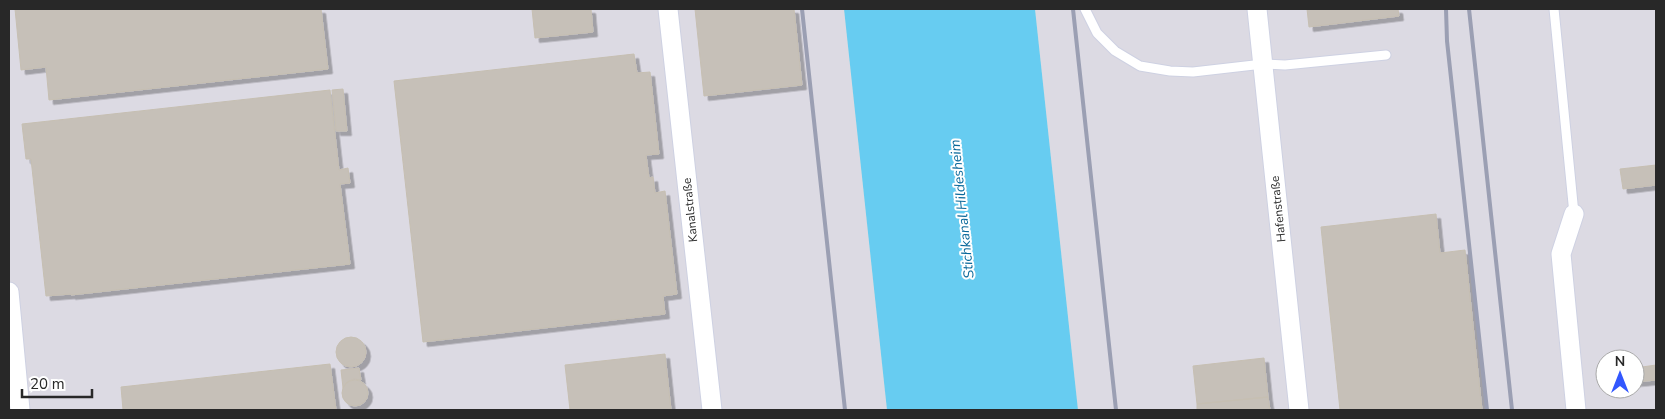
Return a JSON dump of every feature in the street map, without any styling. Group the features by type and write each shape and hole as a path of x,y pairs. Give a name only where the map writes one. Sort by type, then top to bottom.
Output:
{"street":[{"name":"Kanalstraße","path":"668,9 712,410"},
{"name":"Hafenstraße","path":"1257,9 1299,410"},
{"path":"1574,214 1561,254 1576,410"},
{"path":"9,292 20,410"}],"lane":[{"path":"1086,9 1097,33 1115,51 1140,66 1170,71 1193,72 1262,64 1285,65 1386,55"},
{"path":"1554,9 1574,214"}],"shaded area":[{"path":"9,9 844,9 887,410 9,410"},
{"path":"1035,9 1656,9 1656,410 1078,410"}],"water":[{"name":"Stichkanal Hildesheim","path":"844,9 1035,9 1078,410 887,410"}],"building":[{"path":"15,9 321,9 328,69 49,100 46,67 21,70"},
{"path":"532,9 591,9 593,32 535,38"},
{"path":"695,9 794,9 802,85 704,96"},
{"path":"1307,9 1398,9 1399,16 1309,27"},
{"path":"634,54 637,73 650,72 659,154 646,155 649,178 653,177 655,193 665,191 677,294 663,296 665,314 423,342 394,81"},
{"path":"343,89 347,131 336,131 332,90"},
{"path":"330,90 339,170 348,168 350,183 340,184 350,264 71,295 46,296 31,159 26,159 22,124"},
{"path":"1656,165 1656,185 1623,189 1620,169"},
{"path":"1436,214 1440,253 1465,250 1482,410 1340,410 1321,227"},
{"path":"351,337 357,338 365,346 365,358 357,366 351,367 345,366 337,358 336,352 337,346 345,338"},
{"path":"665,354 671,410 570,410 565,365"},
{"path":"1264,358 1268,397 1197,404 1193,366"},
{"path":"330,364 336,410 123,410 121,387"},
{"path":"1656,365 1656,380 1645,381 1645,367"},
{"path":"359,368 361,380 354,379 347,382 343,388 341,370"},
{"path":"355,380 364,384 368,393 364,402 355,406 346,402 342,393 346,384"},
{"path":"1268,397 1270,410 1197,410 1197,404"}],"railway":[{"path":"802,9 845,410"},
{"path":"1073,9 1116,410"},
{"path":"1446,9 1447,41 1487,410"},
{"path":"1469,9 1512,410"}]}
